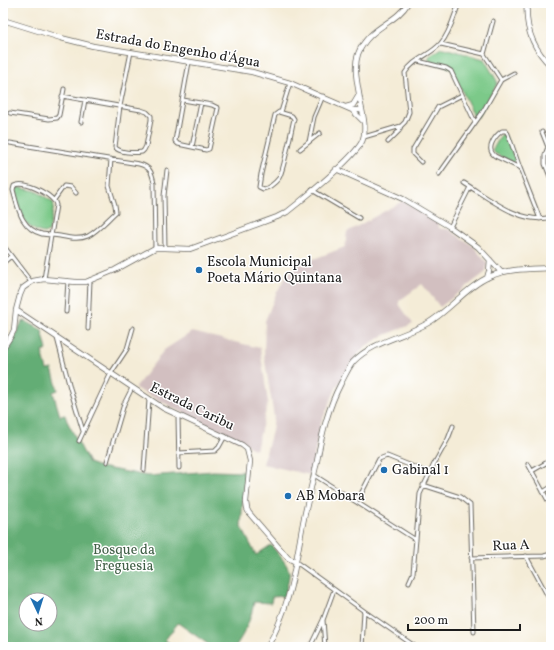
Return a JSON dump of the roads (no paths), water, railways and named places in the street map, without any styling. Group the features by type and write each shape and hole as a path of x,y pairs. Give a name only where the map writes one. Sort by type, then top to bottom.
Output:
{"main road":[{"path":"3,348 14,330 16,310 23,288 30,282 38,279 76,282 90,280 115,270 155,248 190,250 287,212 353,154 360,145 364,136 356,62 362,47 372,33 403,10 408,3"},
{"path":"527,3 527,22 531,37 540,53 551,66"},
{"name":"Estrada do Engenho d'Água","path":"3,20 93,46 252,72 290,83 323,96 352,110 361,110"},
{"path":"346,107 353,105 359,95"},
{"path":"352,110 363,121"},
{"path":"336,169 403,199 450,227 478,247 501,272"},
{"path":"486,278 489,272 490,260"},
{"path":"268,647 284,612 327,416 338,388 353,363 375,346 428,323 442,314 473,287 486,278 501,272 551,268"},
{"name":"Estrada Caribu","path":"16,310 149,400 178,416 225,436 247,449 250,467 246,502 249,513 288,558 296,562"}],"street":[{"path":"388,142 405,122 409,112 405,73 412,65 441,44 459,3"},
{"path":"484,54 493,21"},
{"path":"441,44 484,54 501,80"},
{"path":"62,96 120,106 147,112 151,116 151,120 146,146 142,152 120,151 116,149 115,143 120,106 131,52"},
{"path":"418,61 446,68 451,71 475,122"},
{"path":"183,100 216,106 218,111 209,149 206,150 178,144 175,141 189,62"},
{"path":"439,174 482,113 501,80 514,73"},
{"path":"281,112 293,117 289,140 281,174 268,188 263,189 260,187 261,174 275,115 281,112 290,83"},
{"path":"10,113 53,119 59,115 64,89"},
{"path":"421,162 413,154 412,149 441,105 462,95"},
{"path":"309,142 314,117 323,96"},
{"path":"81,122 85,100"},
{"path":"192,147 201,103"},
{"path":"364,136 401,126"},
{"path":"520,168 495,156 490,150 490,147 502,131 506,131 508,134 540,219"},
{"path":"542,132 548,147 545,156 545,164 551,179"},
{"path":"300,149 320,133"},
{"path":"10,143 146,166 152,173 154,183 155,248"},
{"path":"44,279 51,235 56,205 54,200 38,189 19,184 14,186 13,190 18,208 23,221 28,227 34,231 51,235 75,239 87,236 94,232 116,212 109,186 111,159"},
{"path":"165,248 164,196 167,170"},
{"path":"464,183 522,217 540,219 551,217"},
{"path":"54,200 64,186 71,187 76,193"},
{"path":"450,227 470,187"},
{"path":"312,190 359,218"},
{"path":"3,245 30,282"},
{"path":"3,263 11,256"},
{"path":"88,329 90,280"},
{"path":"66,312 68,281"},
{"path":"79,441 111,373 127,350 133,328"},
{"path":"57,337 83,431"},
{"path":"107,462 124,404 132,388"},
{"path":"144,470 149,400"},
{"path":"178,416 179,468"},
{"path":"409,582 413,572 420,494 423,485 448,439 452,426"},
{"path":"179,453 215,451 225,436"},
{"path":"355,500 360,496 379,459 382,457 387,456 430,473"},
{"path":"532,471 551,460"},
{"path":"528,464 551,506"},
{"path":"314,475 416,540"},
{"path":"423,485 460,497 470,505 474,632"},
{"path":"543,492 551,487"},
{"path":"360,496 361,504"},
{"name":"Rua A","path":"471,558 544,556 551,554"},
{"path":"526,556 551,602"},
{"path":"296,562 416,647"},
{"path":"310,647 323,620 334,590"},
{"path":"362,647 364,611"},
{"path":"323,620 325,647"}],"place":[{"name":"Escola Municipal Poeta Mário Quintana","path":"199,270"},
{"name":"Gabinal 1","path":"384,470"},
{"name":"AB Mobara","path":"288,496"}],"park label":[{"name":"Bosque da Freguesia","path":"124,558"}]}
